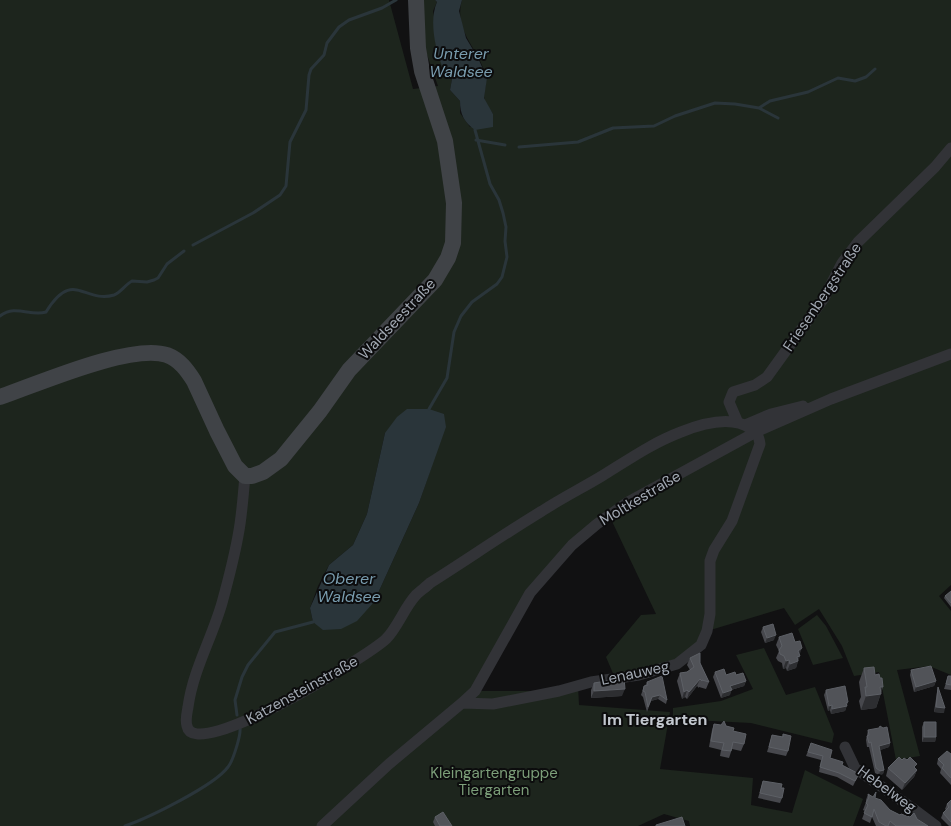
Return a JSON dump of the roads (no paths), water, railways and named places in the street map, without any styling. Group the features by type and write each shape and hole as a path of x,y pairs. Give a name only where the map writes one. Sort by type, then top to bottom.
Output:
{"street":[{"name":"Waldseestraße","path":"245,476 252,476 263,472 281,459 320,411 349,370 435,280 448,258 453,243 454,203 445,141 422,71 418,48 416,0"},
{"name":"Friesenbergstraße","path":"742,424 729,402 733,392 755,385 767,377 824,298 842,263 858,242 935,167 951,148"},
{"path":"0,397 104,360 142,353 168,356 180,363 194,382 229,456 245,476"},
{"name":"Moltkestraße","path":"322,826 389,764 475,691 530,593 572,545 597,524 628,502 756,432 831,399 951,354"},
{"name":"Katzensteinstraße","path":"245,476 238,535 222,604 194,677 190,694 186,724 192,733 226,729 250,720 293,698 360,658 386,638 416,595 430,583 543,510 649,446 682,431 703,425 717,422 742,424 771,414 831,399"},
{"path":"742,424 756,432"},
{"name":"Lenauweg","path":"462,703 493,704 559,691 591,682 639,675 677,664 701,645 707,631 710,614 710,561 714,550 732,521 760,444 760,438 756,432"},
{"name":"Hebelweg","path":"846,747 855,768 936,826"}],"water":[{"name":"Unterer Waldsee","path":"435,0 462,0 459,11 466,38 487,78 484,98 493,114 493,127 475,130 471,127 463,117 460,101 450,90 452,79 442,66 435,43 433,17 437,2"},
{"name":"Oberer Waldsee","path":"407,409 429,409 444,414 446,427 419,503 374,602 357,621 341,629 323,630 313,622 310,608 329,565 353,545 367,514 385,433 397,417"}],"waterway":[{"path":"193,245 253,213 280,195 286,186 290,142 306,110 311,69 324,55 327,43 339,27 349,20 382,8 396,0"},
{"path":"759,108 770,101 808,92 838,78 855,81 866,77 875,69"},
{"path":"519,147 578,142 613,128 654,126 675,116 715,103 759,108 778,118"},
{"path":"429,409 447,378 454,332 461,316 472,302 497,284 502,277 507,257 506,227 503,213 499,200 490,184 475,130"},
{"path":"476,140 505,145"},
{"path":"0,316 11,311 46,312 55,299 64,292 71,290 79,290 104,297 114,295 132,281 147,282 158,278 167,264 184,251"},
{"path":"237,715 235,700 248,665 275,632 313,622"},
{"path":"125,826 180,801 220,775 228,767 232,759 238,742 240,728"}],"district":[{"name":"Im Tiergarten","path":"655,719"}],"park label":[{"name":"Kleingartengruppe Tiergarten","path":"494,782"}]}
